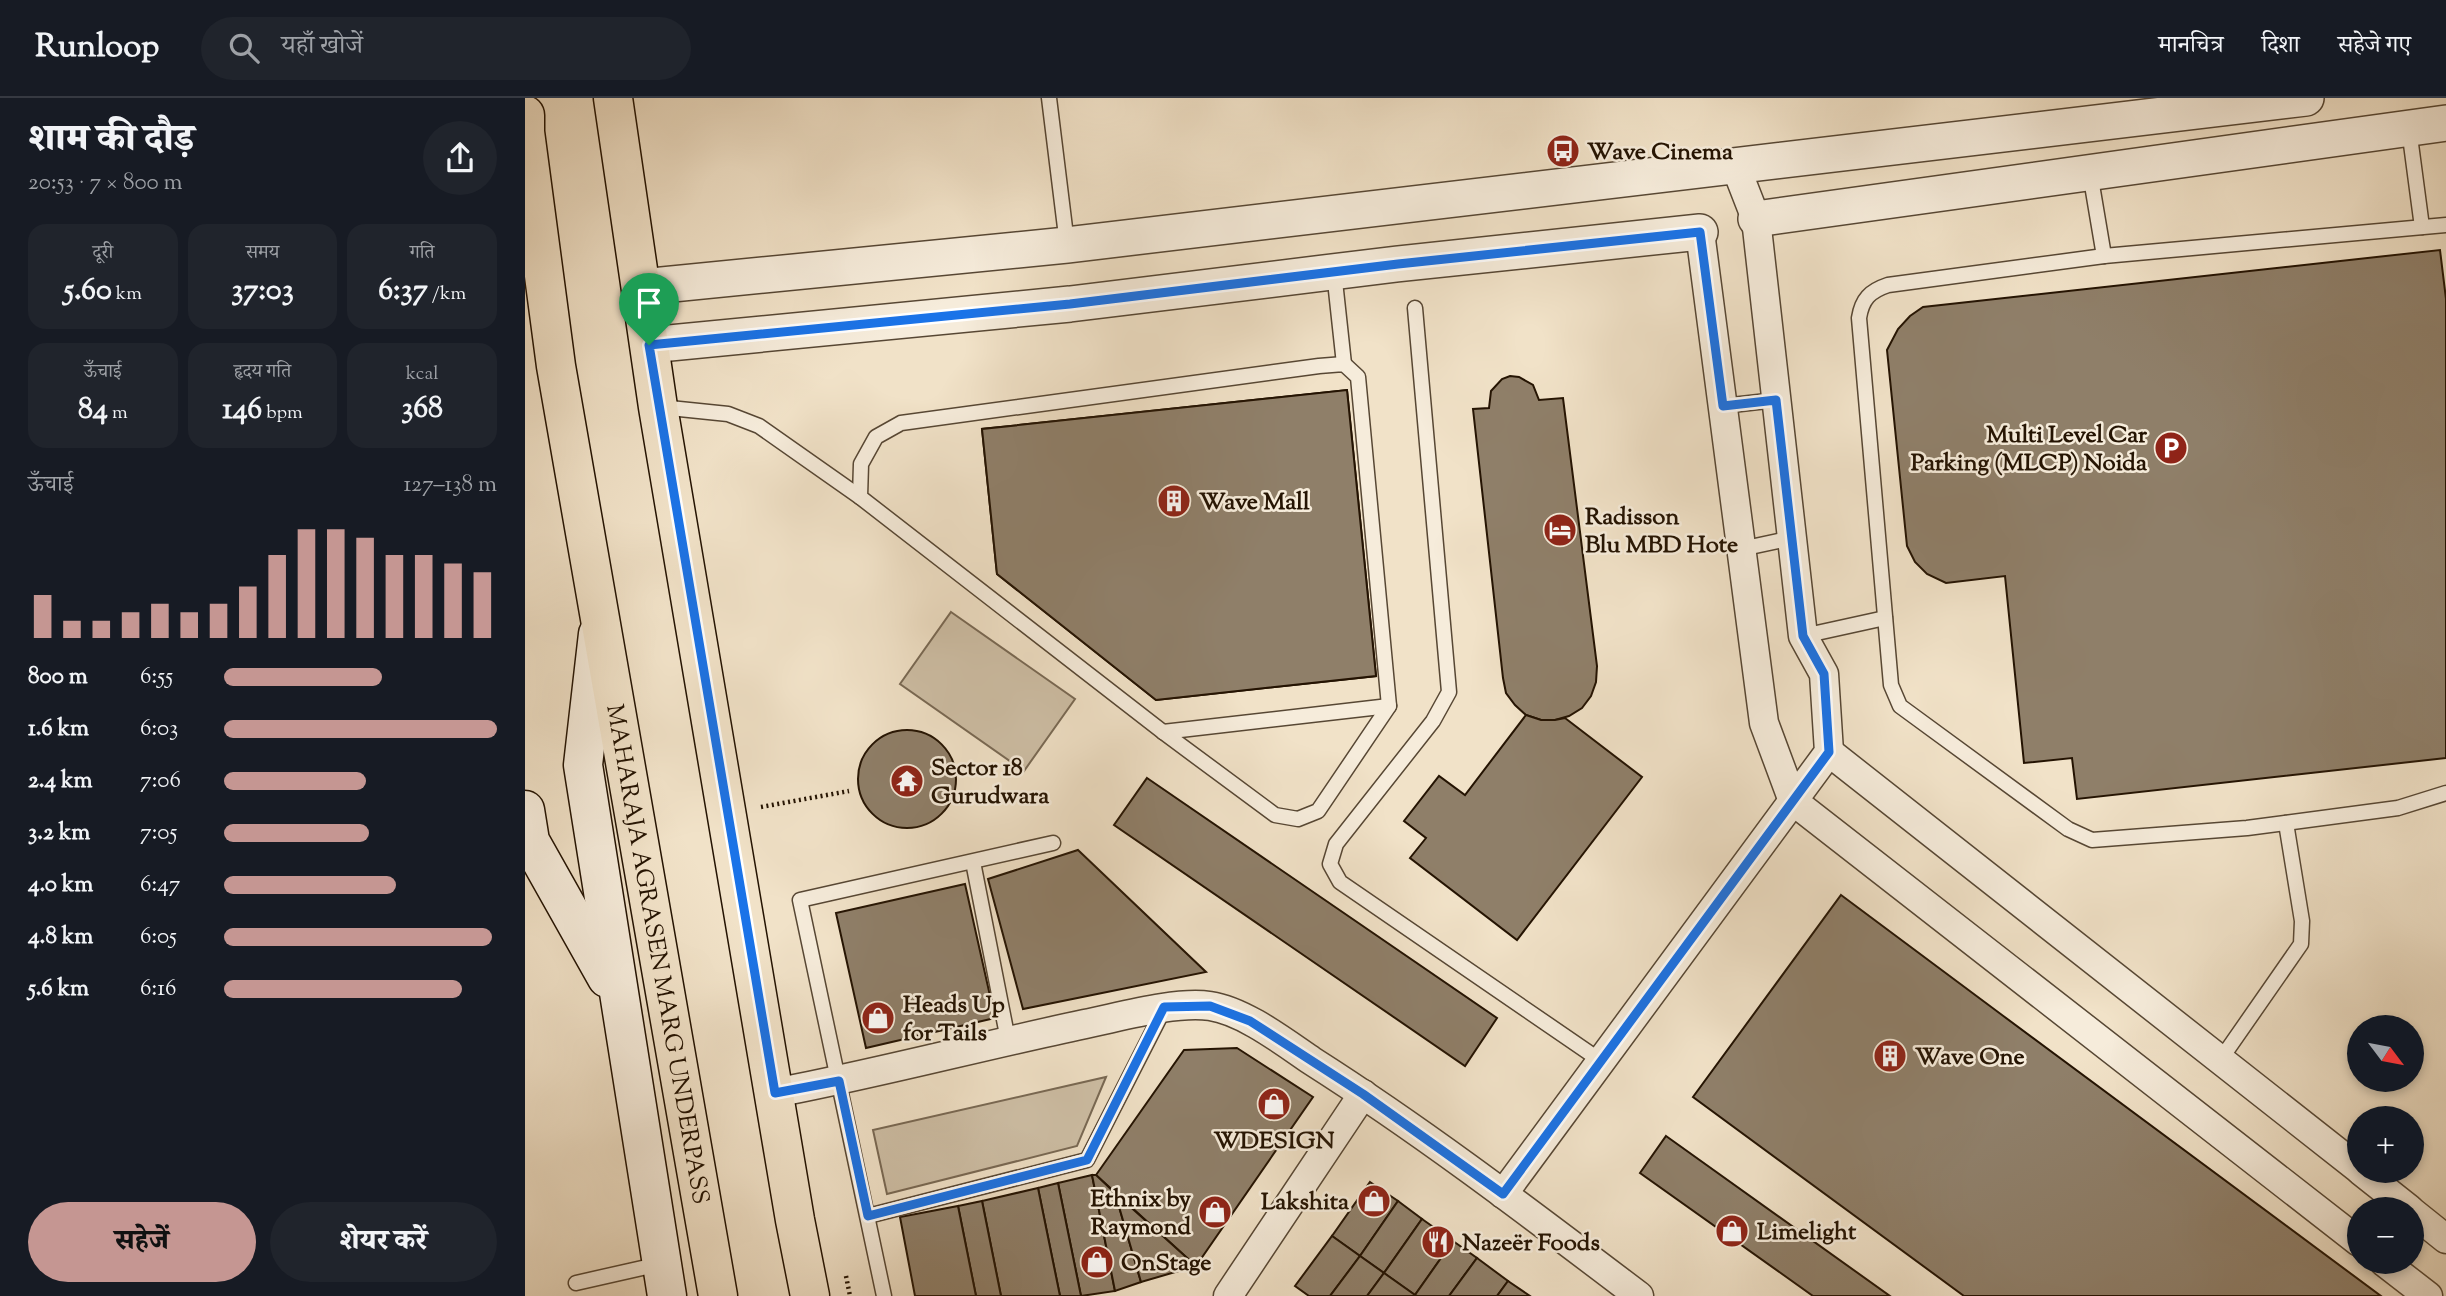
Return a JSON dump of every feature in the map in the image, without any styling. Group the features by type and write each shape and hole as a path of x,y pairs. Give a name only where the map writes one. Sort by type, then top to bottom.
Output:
{"main road":[{"path":"613,98 658,407 810,1296"},
{"name":"MAHARAJA AGRASEN MARG UNDERPASS","path":"525,115 556,366 717,1296"},
{"path":"600,614 583,765 664,1280"},
{"path":"525,810 530,841 620,1001"}],"street":[{"path":"642,287 1067,245 1735,165 2205,104 2306,98"},
{"path":"1756,219 2446,123"},
{"path":"1503,1194 1829,752 1824,674 1803,636 1756,219 1735,165"},
{"path":"649,345 1070,304 1700,232 1764,723 1793,801 2347,1233"},
{"path":"1829,752 2347,1160"},
{"path":"775,1093 1164,1007 1210,1006 1250,1021 1363,1094 1639,1296"},
{"path":"1228,1296 1363,1094"},
{"path":"2376,1183 2394,1197"},
{"path":"2424,1221 2446,1239"},
{"path":"2400,1274 2428,1296"}],"lane":[{"path":"1049,98 1067,245"},
{"path":"2409,128 2422,227"},
{"path":"2090,173 2103,256"},
{"path":"2446,225 2103,256 1888,285 1873,290 1861,304 1859,318 1891,685 1900,706 2068,829 2092,840 2247,828 2398,808 2446,793"},
{"path":"658,407 728,414 759,426 860,498 1275,815 1298,819 1318,811 1389,706 1359,377 1345,364 1334,272"},
{"path":"1415,308 1449,692 1433,721 1336,844 1330,864 1340,882 1601,1061"},
{"path":"860,498 862,464 866,455 876,437 901,424 1345,364"},
{"path":"1723,406 1776,400"},
{"path":"1741,549 1792,538"},
{"path":"1803,636 1885,618"},
{"path":"1163,732 1389,706"},
{"path":"2221,1059 2301,944 2302,921 2285,823"},
{"path":"884,1296 800,900 1053,843"},
{"path":"973,862 1008,1040"},
{"path":"868,1216 1087,1160 1164,1007"},
{"path":"576,1283 664,1280"}],"path":[{"path":"726,814 849,791"}],"shaded area":[{"path":"951,612 1075,699 1024,771 900,684"},
{"path":"1106,1077 1077,1146 887,1194 873,1130"}],"building":[{"name":"Multi Level Car Parking (MLCP) Noida","path":"2440,250 2446,299 2446,758 2077,799 2072,758 2024,763 2005,576 1946,583 1927,574 1915,562 1907,546 1887,350 1898,329 1923,307"},
{"path":"1519,377 1533,385 1539,400 1563,398 1597,666 1596,682 1591,696 1582,708 1555,720 1541,720 1526,715 1506,693 1503,678 1473,409 1489,408 1491,391 1502,379"},
{"name":"Wave Mall","path":"1347,390 1376,676 1156,700 997,574 982,429"},
{"name":"Wave Mall","path":"1347,390 1376,676 1156,700 997,574 982,429"},
{"path":"1526,715 1541,720 1565,718 1642,777 1517,940 1410,858 1426,838 1404,821 1439,776 1465,795"},
{"name":"Sector 18 Gurudwara","path":"907,730 934,738 948,752 956,779 948,806 934,820 907,828 880,820 866,806 858,779 866,752 880,738"},
{"path":"1147,778 1497,1018 1465,1066 1114,825"},
{"path":"1078,850 1206,972 1023,1009 988,879"},
{"path":"965,884 995,1018 866,1048 836,913"},
{"name":"Wave One","path":"1841,895 2347,1271 2347,1274 2351,1274 2381,1296 1964,1296 1693,1097"},
{"path":"1237,1048 1313,1097 1196,1266 1096,1175 1184,1050"},
{"path":"1666,1136 1890,1296 1813,1296 1640,1173"},
{"path":"1092,1175 1115,1291 1081,1296 1058,1183"},
{"path":"1092,1175 1096,1175 1115,1193 1141,1282 1115,1291"},
{"path":"1370,1182 1398,1201 1360,1256 1332,1236"},
{"path":"1058,1183 1081,1296 1060,1296 1038,1188"},
{"path":"1038,1188 1060,1296 1001,1296 982,1201"},
{"path":"1115,1193 1196,1266 1141,1282"},
{"path":"982,1201 1001,1296 976,1296 958,1206"},
{"path":"1398,1201 1422,1219 1384,1273 1360,1256"},
{"path":"958,1206 976,1296 915,1296 900,1217"},
{"path":"1422,1219 1453,1241 1415,1295 1384,1273"},
{"path":"1332,1236 1360,1256 1330,1296 1309,1296 1295,1286"},
{"path":"1453,1241 1477,1258 1449,1296 1415,1295"},
{"path":"1360,1256 1384,1273 1367,1296 1330,1296"},
{"path":"1477,1258 1508,1281 1497,1296 1449,1296"},
{"path":"1384,1273 1415,1295 1415,1296 1367,1296"},
{"path":"1508,1281 1530,1296 1497,1296"}],"place":[{"name":"Wave Cinema","path":"1563,151"},
{"name":"Multi Level Car Parking (MLCP) Noida","path":"2171,448"},
{"name":"Wave Mall","path":"1174,501"},
{"name":"Radisson Blu MBD Hote","path":"1560,530"},
{"name":"Sector 18 Gurudwara","path":"907,781"},
{"name":"Heads Up for Tails","path":"878,1018"},
{"name":"Wave One","path":"1890,1056"},
{"name":"WDESIGN","path":"1274,1104"},
{"name":"Lakshita","path":"1374,1201"},
{"name":"Ethnix by Raymond","path":"1215,1212"},
{"name":"Limelight","path":"1732,1231"},
{"name":"Nazeër Foods","path":"1438,1242"},
{"name":"OnStage","path":"1097,1262"}],"route":[{"path":"1700,232 1723,406 1776,400 1803,636 1824,674 1829,752 1503,1194 1363,1094 1250,1021 1210,1006 1164,1007 1087,1160 868,1216 839,1081 775,1093 649,345 1070,304 1398,264 1700,232"}]}
